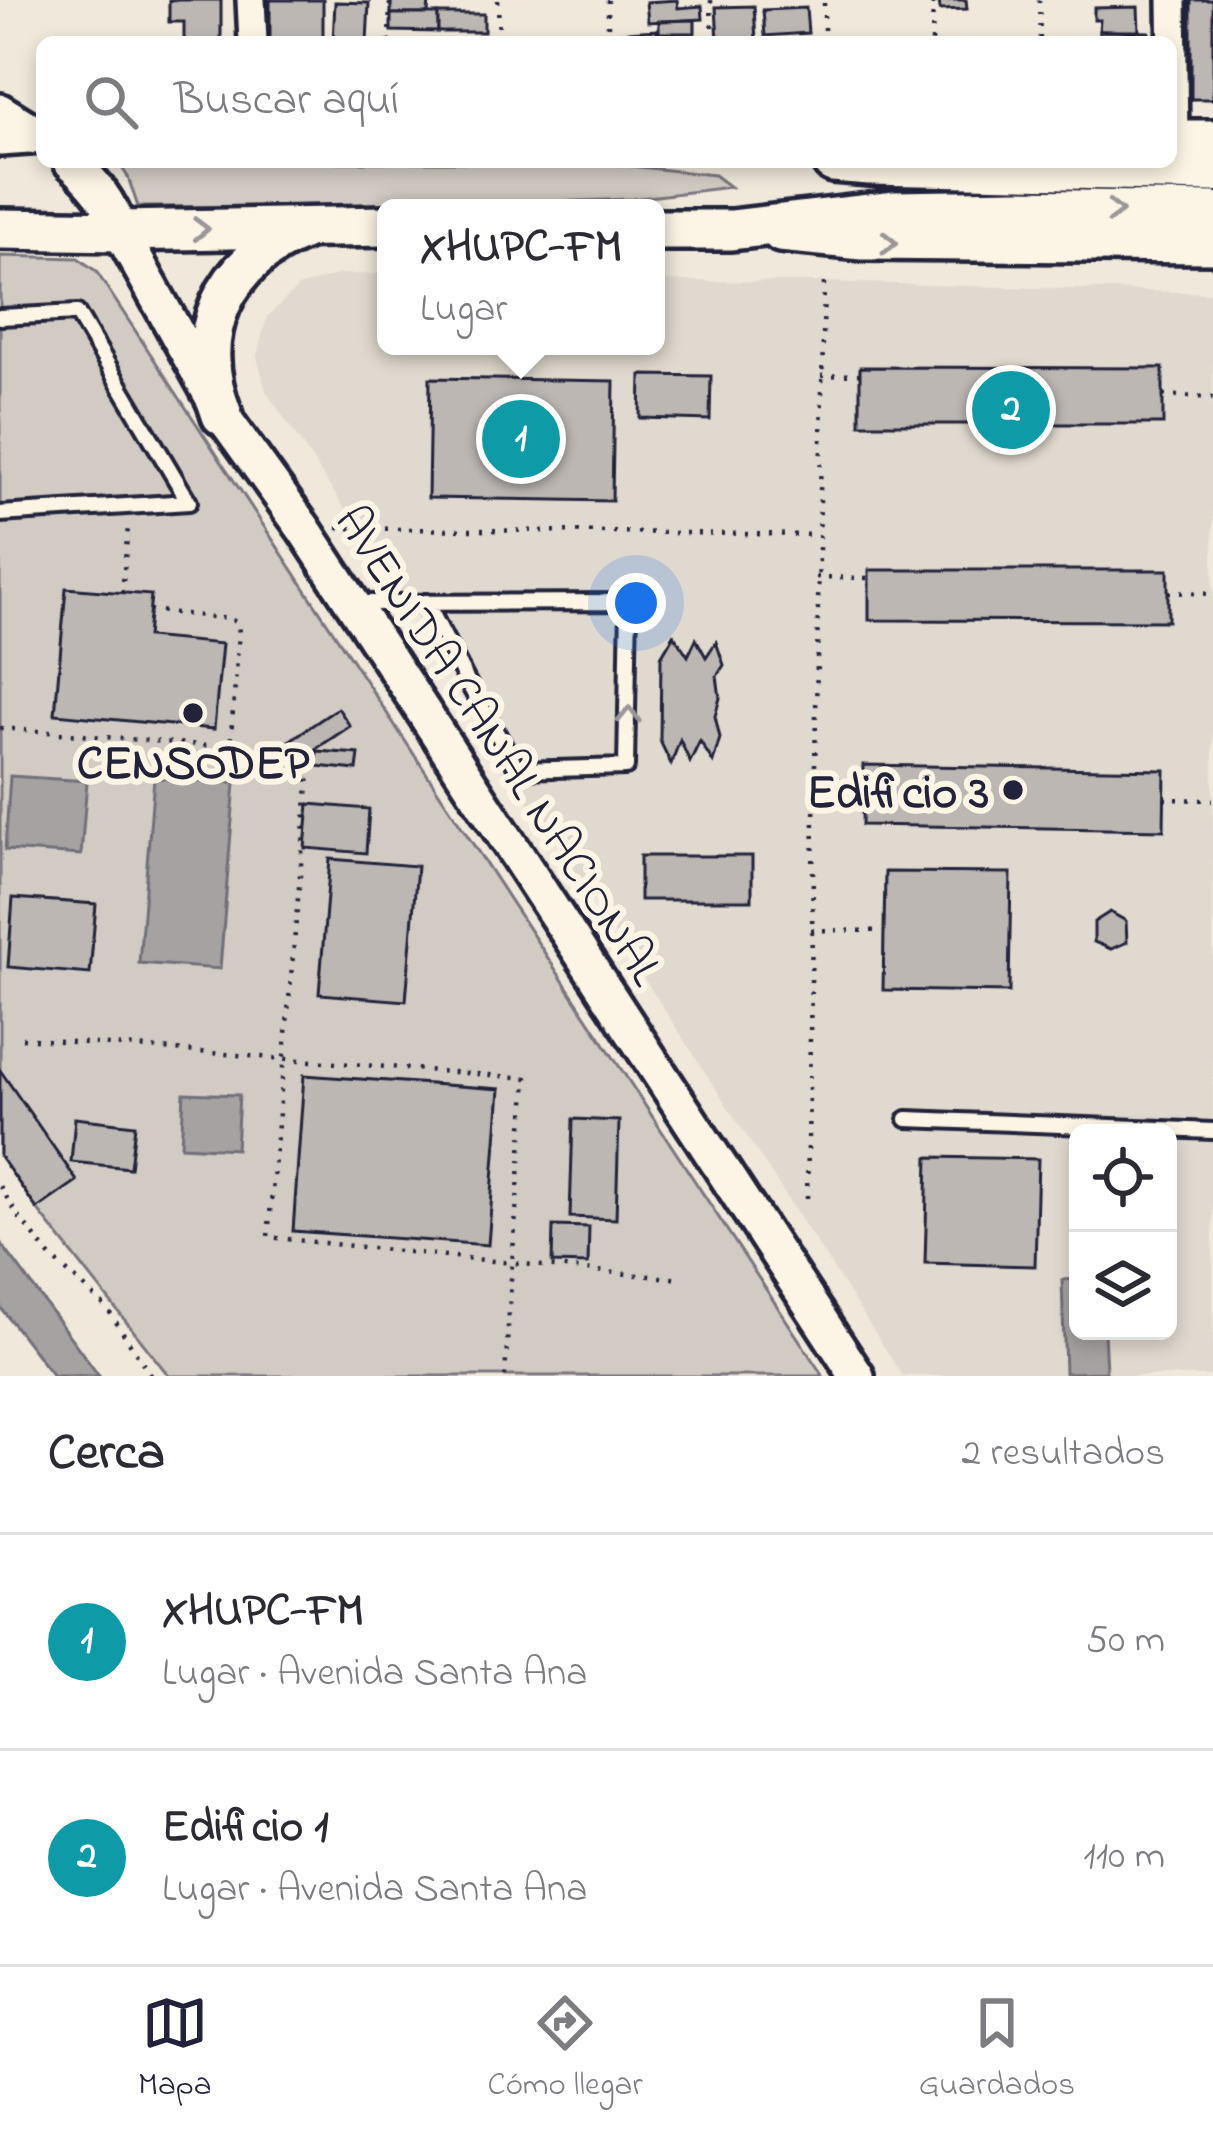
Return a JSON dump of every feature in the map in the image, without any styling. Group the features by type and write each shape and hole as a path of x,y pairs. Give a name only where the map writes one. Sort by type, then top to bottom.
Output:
{"main road":[{"path":"1057,168 1213,172"},
{"path":"665,230 731,230 894,211 1213,212"},
{"path":"222,415 209,353 226,292 267,248 323,226"},
{"path":"0,229 377,226"}],"street":[{"path":"250,0 253,36"},
{"path":"1172,0 1172,36"},
{"path":"0,111 31,135"},
{"path":"1177,137 1213,137"},
{"name":"AVENIDA CANAL NACIONAL","path":"77,168 100,190 114,213 222,415 304,530 857,1376"},
{"path":"731,230 862,243 1213,247"}],"lane":[{"path":"0,317 76,313 189,502 0,514"},
{"path":"352,603 427,602 629,602 626,766 518,770 427,602"},
{"path":"907,1119 1213,1130"}],"path":[{"path":"389,36 390,0"},
{"path":"498,0 499,36"},
{"path":"608,0 608,36"},
{"path":"711,0 712,36"},
{"path":"824,0 824,36"},
{"path":"932,0 932,36"},
{"path":"1039,0 1040,36"},
{"path":"807,1198 824,282"},
{"path":"821,376 861,374"},
{"path":"1163,395 1213,398"},
{"path":"122,593 130,506"},
{"path":"304,530 817,535"},
{"path":"816,577 869,578"},
{"path":"1168,592 1213,594"},
{"path":"149,610 238,623 230,748"},
{"path":"0,728 269,751 267,770 309,774 268,1237 681,1279"},
{"path":"813,778 862,781"},
{"path":"1164,800 1213,800"},
{"path":"811,930 884,931"},
{"path":"22,1038 527,1078 505,1376"},
{"path":"0,1186 51,1257 107,1308 151,1376"}],"shaded area":[{"path":"122,168 649,168 714,175 730,187 632,199 377,199 377,205 138,207"},
{"name":"CENSODEP","path":"0,256 78,258 96,271 823,1376 169,1376 37,1209 0,1156"},
{"path":"340,274 377,274 377,355 665,355 665,281 1213,293 1213,1376 903,1376 526,797 408,603 266,391 257,356 267,317 298,287"},
{"path":"10,776 87,781 81,855 5,850"},
{"path":"154,778 235,783 220,969 139,963"},
{"path":"184,1093 239,1095 236,1149 181,1146"},
{"path":"0,1242 99,1376 53,1376 0,1307"},
{"path":"1062,1280 1069,1280 1069,1340 1104,1340 1106,1372 1065,1373"}],"building":[{"path":"169,0 221,0 221,36 184,36 184,22 169,22"},
{"path":"270,0 323,0 323,36 270,36"},
{"path":"391,0 429,0 428,14 391,14"},
{"path":"677,0 678,8 702,6 703,19 648,22 646,2"},
{"path":"939,0 966,0 967,9 940,10"},
{"path":"1191,0 1213,0 1213,99 1191,99"},
{"path":"335,2 369,3 367,36 333,36"},
{"path":"754,6 756,36 718,36 716,7"},
{"path":"1138,7 1139,31 1099,31 1100,20 1094,20 1094,8"},
{"path":"806,8 808,33 765,36 763,10"},
{"path":"391,14 438,14 438,32 391,31"},
{"path":"438,14 484,14 484,32 438,32"},
{"path":"695,20 695,33 659,33 659,21"},
{"path":"657,30 658,36 610,36"},
{"path":"1099,31 1149,32 1149,36 1099,36"},
{"path":"860,367 1163,368 1163,424 860,424"},
{"path":"641,375 711,376 710,420 640,418"},
{"path":"430,378 614,381 612,501 428,498"},
{"path":"869,570 1168,570 1168,621 869,620"},
{"path":"66,588 151,595 147,637 222,644 214,729 55,714"},
{"path":"674,635 688,656 696,639 706,657 716,642 724,665 717,676 720,698 715,716 720,738 713,762 700,741 690,762 680,740 671,764 660,741 661,657"},
{"path":"338,708 350,726 295,763 283,745"},
{"path":"317,751 359,754 357,770 316,766"},
{"name":"Edificio 3","path":"863,765 1165,770 1164,830 862,825"},
{"path":"309,804 369,809 366,853 305,848"},
{"path":"640,856 752,856 752,900 640,900"},
{"path":"330,859 417,866 406,1001 319,994"},
{"path":"885,872 1011,873 1009,992 883,990"},
{"path":"13,898 96,904 90,974 8,967"},
{"path":"1110,912 1126,921 1127,942 1111,949 1094,942 1094,922"},
{"path":"0,1070 77,1181 37,1209 0,1156"},
{"path":"304,1075 500,1089 488,1245 293,1231"},
{"path":"75,1118 135,1125 130,1168 71,1162"},
{"path":"573,1119 619,1121 616,1219 570,1217"},
{"path":"928,1157 1038,1159 1035,1266 925,1263"},
{"path":"553,1226 589,1227 588,1264 552,1263"}],"place":[{"name":"Edificio 1","path":"1011,410"},
{"name":"XHUPC-FM","path":"521,439"},
{"name":"CENSODEP","path":"193,713"},
{"name":"Edificio 3","path":"1013,790"}]}
